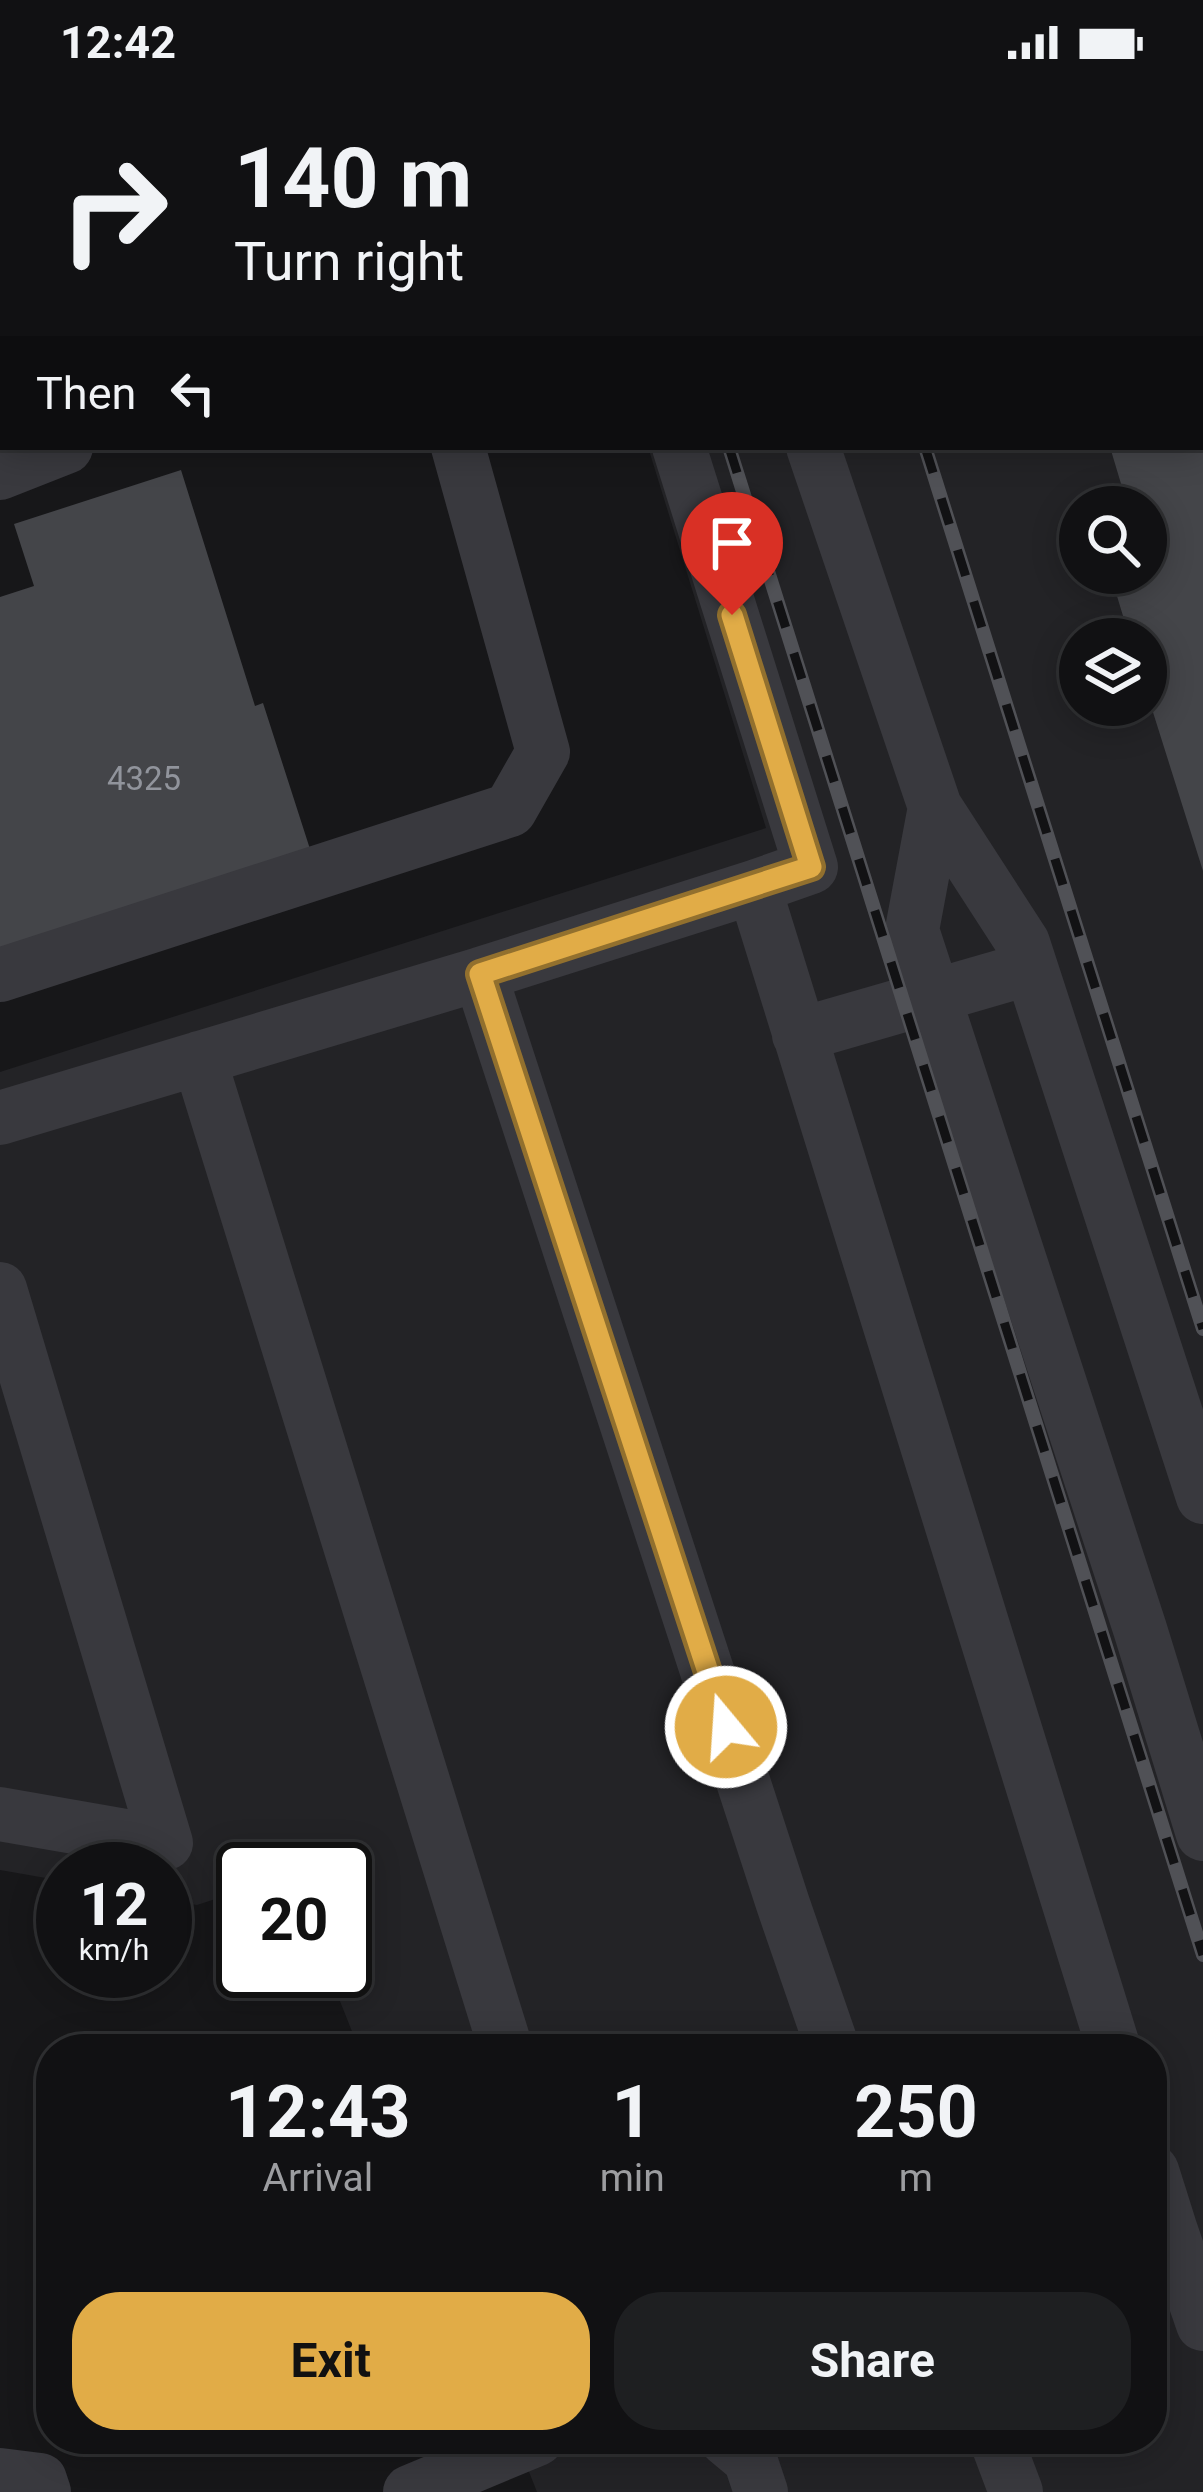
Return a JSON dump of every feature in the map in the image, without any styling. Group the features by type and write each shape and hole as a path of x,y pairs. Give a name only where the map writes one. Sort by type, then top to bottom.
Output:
{"lane":[{"path":"0,473 58,450"},
{"path":"0,975 510,810 543,752 459,450"},
{"path":"0,1118 480,974 811,867 680,450"},
{"path":"814,450 935,807 1024,943 1203,1497"},
{"path":"935,807 912,930 1120,1564 1203,1834"},
{"path":"754,887 1109,2034"},
{"path":"799,1035 1031,968"},
{"path":"480,974 828,2034"},
{"path":"199,1058 501,2034"},
{"path":"0,1289 166,1843 0,1814"},
{"path":"1167,2244 1203,2324"},
{"path":"410,2492 501,2454"},
{"path":"744,2454 761,2492"},
{"path":"1002,2454 1016,2492"},
{"path":"0,2476 40,2480 44,2492"}],"shaded area":[{"path":"649,450 1203,450 1203,2492 537,2492 522,2454 1167,2454 1167,2034 353,2034 339,1998 372,1998 372,1842 216,1842 216,1899 197,1905 192,1904 192,1842 36,1842 36,1876 0,1870 0,1072 766,828"}],"building":[{"path":"1111,450 1203,450 1203,871 1157,726 1167,726 1167,618 1124,618 1116,594 1167,594 1167,486 1122,486"},
{"path":"181,470 255,706 263,703 310,849 0,950 0,597 34,586 14,524"}],"railway":[{"path":"730,450 1203,1955"},
{"path":"926,450 1203,1329"}],"route":[{"path":"726,1727 480,974 811,867 732,615"}]}
